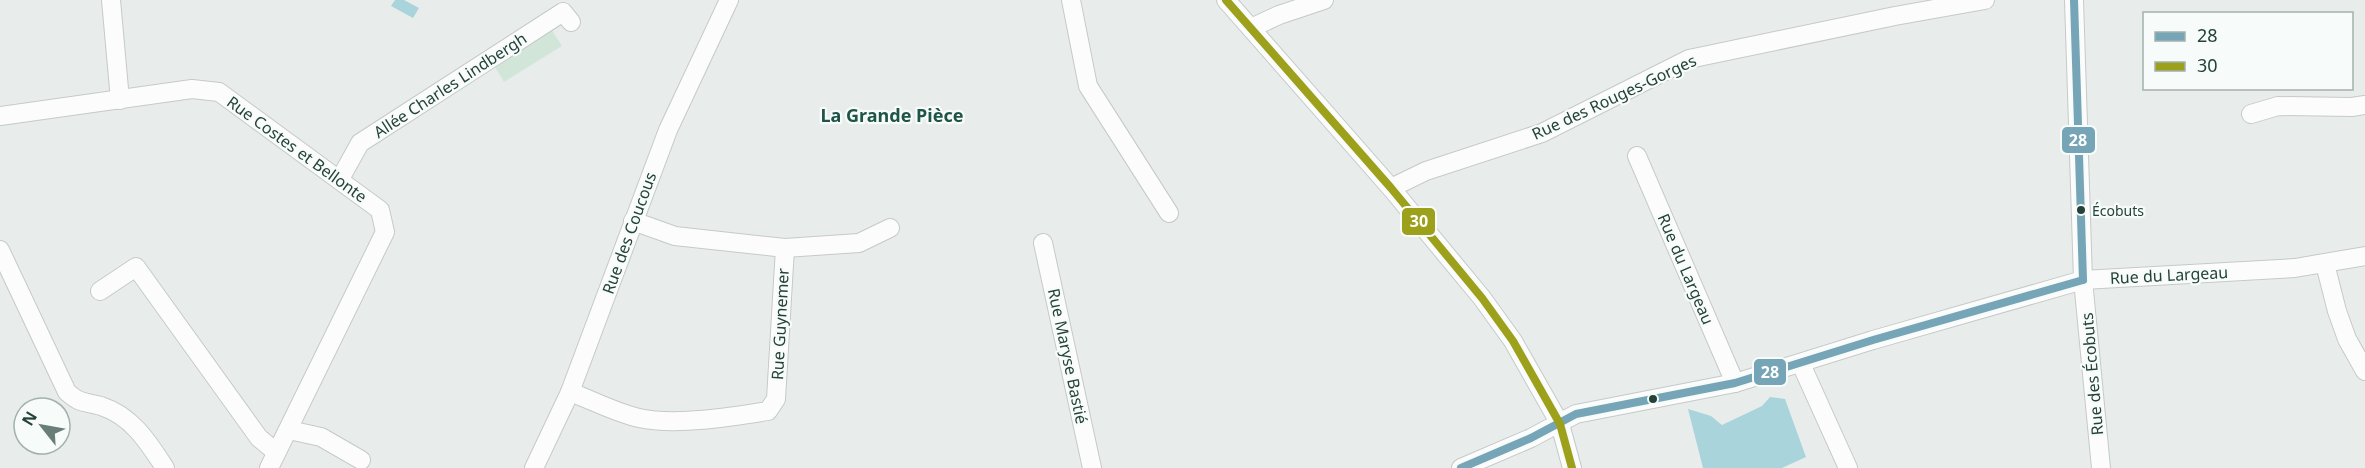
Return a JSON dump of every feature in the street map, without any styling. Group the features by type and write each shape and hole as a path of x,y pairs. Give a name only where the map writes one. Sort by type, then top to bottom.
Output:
{"street":[{"path":"111,0 120,100"},
{"name":"Rue des Coucous","path":"534,468 570,392 668,130 729,0"},
{"path":"1071,0 1088,86 1169,213"},
{"path":"1226,0 1391,188 1482,298 1513,341 1560,424 1572,468"},
{"path":"1251,28 1279,15 1324,0"},
{"name":"Rue des Rouges-Gorges","path":"1391,188 1426,171 1542,133 1689,59 1985,0"},
{"name":"Rue des Écobuts","path":"2074,0 2083,280 2101,468"},
{"name":"Allée Charles Lindbergh","path":"340,179 360,143 563,12 570,22"},
{"name":"Rue Costes et Bellonte","path":"0,116 192,89 219,92 380,210 385,232 273,460"},
{"path":"2251,114 2278,106 2352,107 2365,105"},
{"name":"Rue du Largeau","path":"1637,156 1735,383"},
{"path":"633,221 675,236 785,248 859,243 890,228"},
{"name":"Rue Maryse Bastié","path":"1043,243 1092,468"},
{"name":"Rue Guynemer","path":"570,392 638,418 663,421 768,411 777,399 785,248"},
{"path":"0,250 67,392 78,402 101,406 130,421 165,468"},
{"name":"Rue du Largeau","path":"1461,468 1560,424 1575,414 1735,383 1873,340 2083,280 2295,268 2365,256"},
{"path":"2325,264 2344,329 2365,371"},
{"path":"100,291 136,267 273,460"},
{"path":"1801,364 1848,468"},
{"path":"289,429 321,437 361,460"}],"green space":[{"path":"550,27 562,46 504,82 493,64"}],"water":[{"path":"395,0 404,0 419,8 413,18 391,6"},
{"path":"1770,397 1785,399 1806,457 1782,468 1703,468 1688,409 1711,416 1722,425 1762,406"}],"transit line":[{"name":"30","path":"1226,0 1391,188 1482,298 1513,341 1560,424 1572,468"},
{"name":"28","path":"2074,0 2083,280"},
{"name":"28","path":"1461,468 1531,438 1576,414 1735,383 1873,340 2083,280"}],"place":[{"name":"Écobuts","path":"2081,210"}],"district":[{"name":"La Grande Pièce","path":"892,116"}]}
